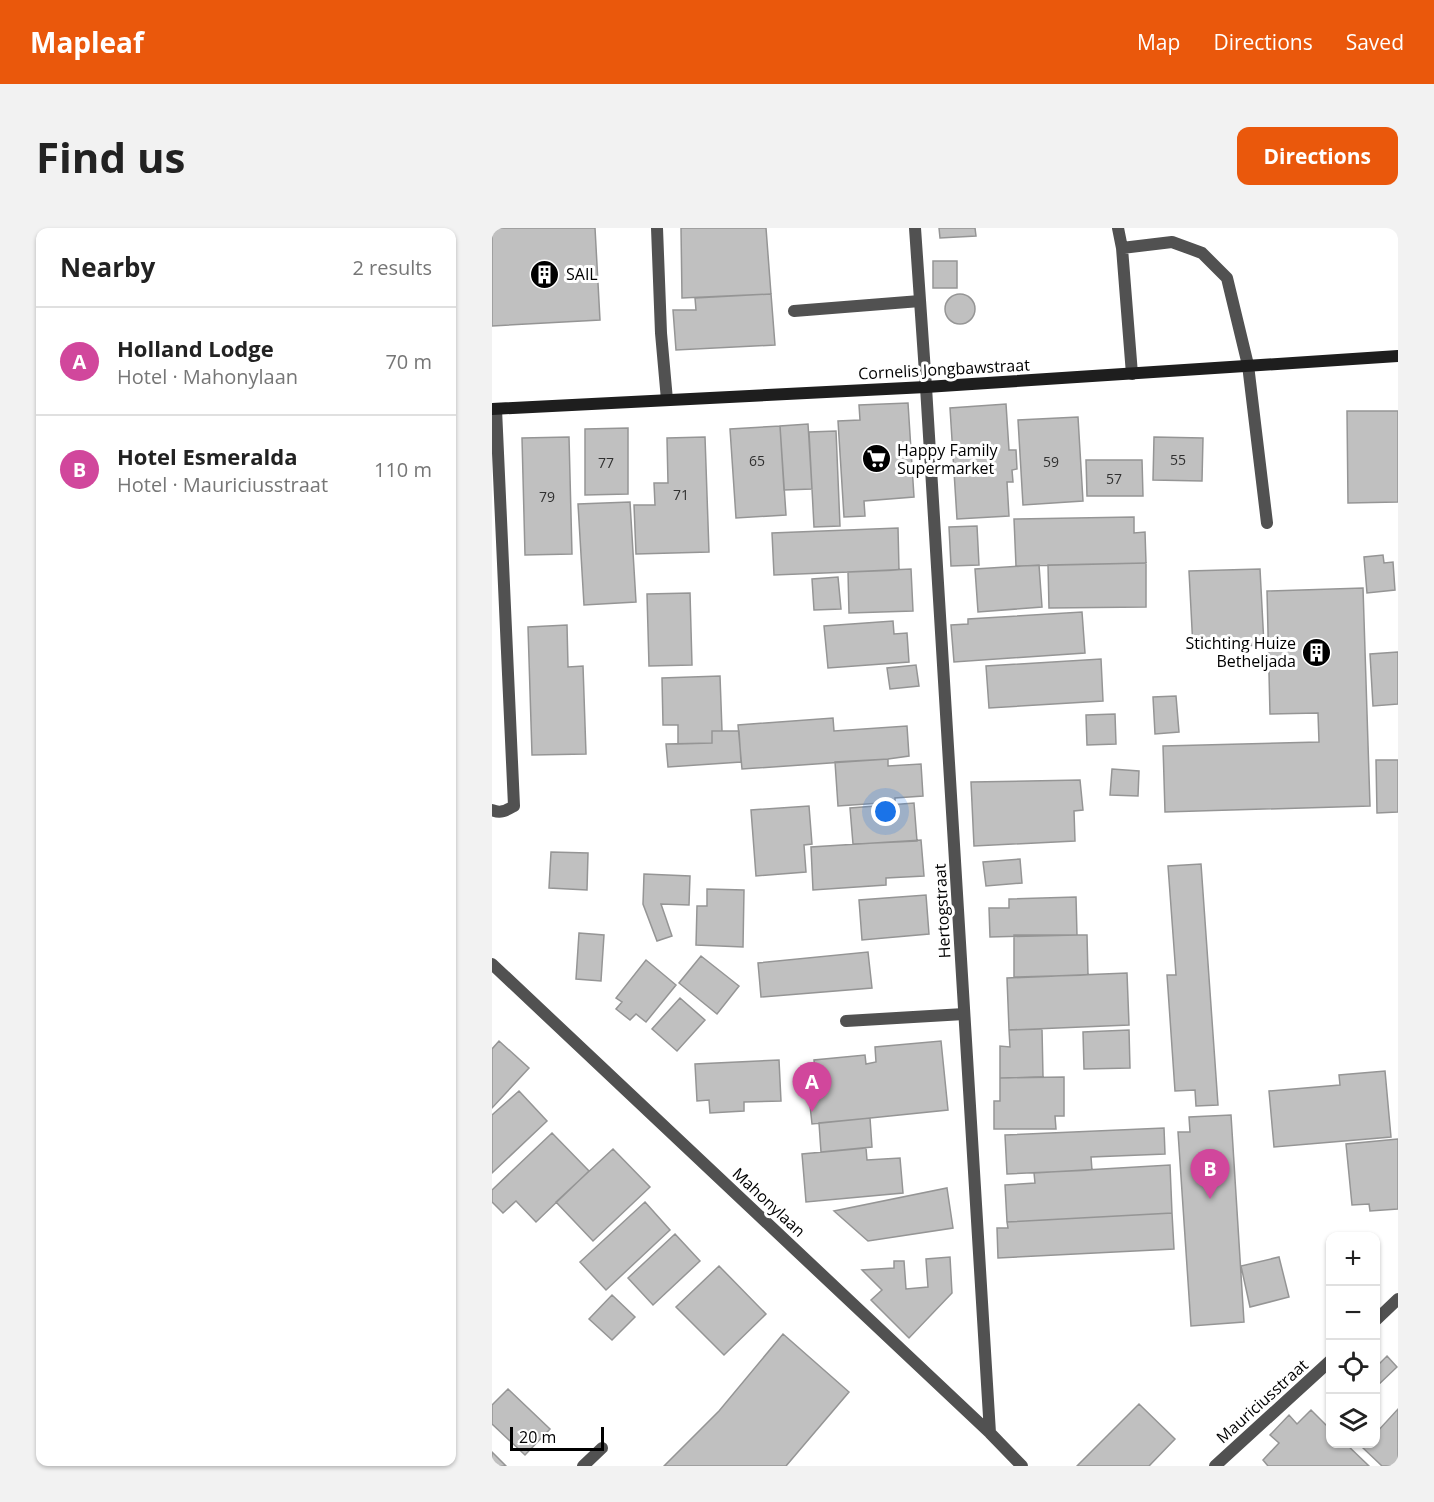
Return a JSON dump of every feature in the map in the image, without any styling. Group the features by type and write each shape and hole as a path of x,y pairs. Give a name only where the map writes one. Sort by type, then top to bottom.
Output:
{"main road":[{"name":"Cornelis Jongbawstraat","path":"494,409 926,387 1398,356"}],"street":[{"path":"657,228 661,333 667,400"},
{"name":"Hertogstraat","path":"915,228 990,1433"},
{"path":"1118,228 1122,248 1132,374"},
{"path":"1122,248 1172,242 1202,253 1227,278 1248,365 1267,523"},
{"path":"794,311 920,301"},
{"path":"492,810 505,812 514,806 494,409"},
{"name":"Mahonylaan","path":"492,964 990,1433 1022,1466"},
{"path":"846,1021 964,1014"},
{"path":"1380,1316 1398,1299"},
{"name":"Mauriciusstraat","path":"1215,1466 1326,1365"},
{"path":"583,1466 602,1449"}],"building":[{"name":"SAIL","path":"492,228 595,228 600,320 492,326"},
{"path":"681,228 766,228 771,294 682,298"},
{"path":"939,228 975,228 976,236 940,238"},
{"path":"933,261 957,261 957,288 933,288"},
{"path":"771,294 775,345 676,350 673,310 696,310 695,298"},
{"path":"960,294 971,298 975,309 971,320 960,324 949,320 945,309 949,298"},
{"name":"Happy Family Supermarket","path":"908,403 914,497 864,501 865,516 844,517 838,421 860,420 859,405"},
{"path":"1006,404 1009,450 1016,450 1017,469 1012,470 1013,482 1007,482 1009,516 957,519 950,408"},
{"path":"1347,411 1398,411 1398,502 1348,503"},
{"path":"1078,417 1083,501 1023,505 1018,420"},
{"path":"808,424 812,489 784,490 780,426"},
{"path":"780,426 786,515 736,518 730,429"},
{"path":"628,428 628,494 585,495 585,429"},
{"path":"836,431 840,526 814,527 809,432"},
{"path":"569,437 572,554 525,555 522,438"},
{"path":"705,437 709,552 636,554 634,505 655,505 654,483 668,483 667,438"},
{"path":"1154,437 1203,438 1202,481 1153,480"},
{"path":"1086,460 1142,460 1143,496 1087,496"},
{"path":"630,502 636,602 584,605 578,504"},
{"path":"1134,517 1134,533 1145,532 1146,563 1016,566 1014,519"},
{"path":"977,526 979,565 951,566 949,527"},
{"path":"898,528 899,570 774,575 772,533"},
{"path":"1383,555 1384,563 1393,562 1395,590 1367,593 1364,557"},
{"path":"1146,563 1146,607 1049,608 1048,565"},
{"path":"1039,565 1042,607 978,612 975,569"},
{"path":"911,569 913,611 849,613 848,572"},
{"path":"1260,569 1264,645 1193,648 1189,571"},
{"path":"838,577 841,609 814,610 812,579"},
{"name":"Stichting Huize Betheljada","path":"1363,588 1370,806 1165,812 1163,746 1319,742 1318,713 1270,714 1267,591"},
{"path":"690,593 692,665 649,666 647,594"},
{"path":"1082,612 1085,653 954,662 951,625 968,624 968,619"},
{"path":"893,621 894,634 907,633 909,662 828,668 824,626"},
{"path":"567,625 568,667 583,666 586,754 532,755 528,627"},
{"path":"1398,652 1398,704 1373,706 1370,654"},
{"path":"1101,659 1103,701 989,708 986,666"},
{"path":"916,665 919,686 890,689 887,668"},
{"path":"720,676 722,731 712,731 712,743 678,744 678,725 663,725 662,678"},
{"path":"1176,696 1179,732 1155,734 1153,697"},
{"path":"1115,714 1116,744 1087,745 1086,715"},
{"path":"833,718 834,731 907,726 909,756 742,769 738,725"},
{"path":"712,731 739,731 741,762 668,767 666,744 712,743"},
{"path":"888,759 888,766 921,764 923,796 895,798 895,802 838,806 835,762"},
{"path":"1376,760 1398,760 1398,812 1377,813"},
{"path":"1112,769 1139,771 1138,796 1110,795"},
{"path":"1080,780 1083,810 1074,811 1075,841 974,846 971,782"},
{"path":"914,803 917,841 853,844 850,808"},
{"path":"809,806 812,844 804,845 806,872 756,876 751,810"},
{"path":"921,840 924,876 886,878 886,885 813,890 811,847"},
{"path":"551,852 588,853 587,890 549,888"},
{"path":"1020,859 1022,883 986,886 983,862"},
{"path":"1201,864 1218,1105 1196,1106 1195,1090 1175,1091 1167,975 1176,975 1168,866"},
{"path":"644,874 690,876 689,905 661,904 672,936 657,941 643,904"},
{"path":"707,889 744,890 743,947 696,945 697,906 707,906"},
{"path":"926,895 929,934 862,940 859,900"},
{"path":"1076,897 1077,935 990,937 989,908 1009,908 1009,899"},
{"path":"579,933 604,935 601,981 576,979"},
{"path":"1014,935 1087,935 1088,975 1014,977"},
{"path":"868,952 872,988 761,997 758,963"},
{"path":"701,956 739,986 717,1014 679,983"},
{"path":"646,960 676,985 646,1022 636,1014 630,1020 616,1009 622,1002 616,998"},
{"path":"1127,973 1129,1025 1009,1030 1007,978"},
{"path":"680,998 705,1020 677,1051 652,1029"},
{"path":"1042,1029 1043,1077 1000,1078 1000,1046 1010,1047 1009,1030"},
{"path":"1129,1030 1130,1068 1084,1069 1083,1032"},
{"path":"499,1041 529,1068 492,1108 492,1049"},
{"path":"941,1041 948,1110 812,1124 809,1096 817,1095 814,1060 865,1055 866,1064 876,1062 875,1047"},
{"path":"779,1060 781,1101 744,1102 744,1111 710,1113 709,1100 697,1101 695,1064"},
{"path":"1385,1071 1391,1137 1274,1147 1269,1091 1340,1085 1339,1075"},
{"path":"1064,1077 1064,1116 1055,1116 1056,1129 994,1129 994,1101 1000,1101 1000,1078"},
{"path":"519,1091 547,1121 492,1173 492,1115"},
{"path":"1231,1115 1244,1322 1191,1326 1178,1132 1190,1132 1189,1117"},
{"path":"870,1118 872,1147 821,1152 819,1123"},
{"path":"1164,1128 1165,1154 1091,1157 1092,1170 1007,1174 1005,1135"},
{"path":"552,1133 589,1171 536,1222 516,1201 503,1213 492,1202 492,1190"},
{"path":"1398,1139 1398,1209 1370,1211 1369,1204 1352,1205 1346,1144"},
{"path":"866,1148 867,1160 900,1158 903,1193 806,1202 802,1154"},
{"path":"613,1149 650,1187 593,1241 556,1202"},
{"path":"1170,1165 1172,1213 1007,1222 1005,1185 1035,1183 1034,1173"},
{"path":"947,1188 953,1228 868,1241 834,1211"},
{"path":"645,1202 670,1230 606,1290 580,1262"},
{"path":"1172,1213 1174,1249 998,1258 997,1228 1008,1228 1007,1222"},
{"path":"675,1234 700,1261 653,1305 628,1278"},
{"path":"950,1257 952,1293 909,1338 871,1300 882,1290 862,1270 894,1268 894,1261 904,1261 906,1289 928,1287 926,1259"},
{"path":"1279,1257 1289,1297 1250,1307 1241,1266"},
{"path":"719,1266 766,1314 724,1355 676,1307"},
{"path":"612,1295 635,1317 612,1340 589,1319"},
{"path":"783,1334 849,1392 786,1466 664,1466 719,1411"},
{"path":"1387,1356 1397,1367 1380,1383 1380,1363"},
{"path":"508,1389 550,1429 525,1455 492,1424 492,1405"},
{"path":"1139,1404 1175,1439 1149,1466 1077,1466"},
{"path":"1398,1409 1398,1466 1382,1466 1363,1448 1380,1448 1380,1429"},
{"path":"1311,1410 1326,1425 1326,1448 1350,1448 1369,1466 1268,1466 1263,1460 1279,1443 1270,1435 1289,1415 1297,1424"},
{"path":"492,1452 506,1466 492,1466"}],"place":[{"name":"SAIL","path":"545,274"},
{"name":"Happy Family Supermarket","path":"876,459"},
{"name":"Stichting Huize Betheljada","path":"1317,652"},
{"name":"Holland Lodge","path":"812,1112"},
{"name":"Hotel Esmeralda","path":"1210,1199"}]}
